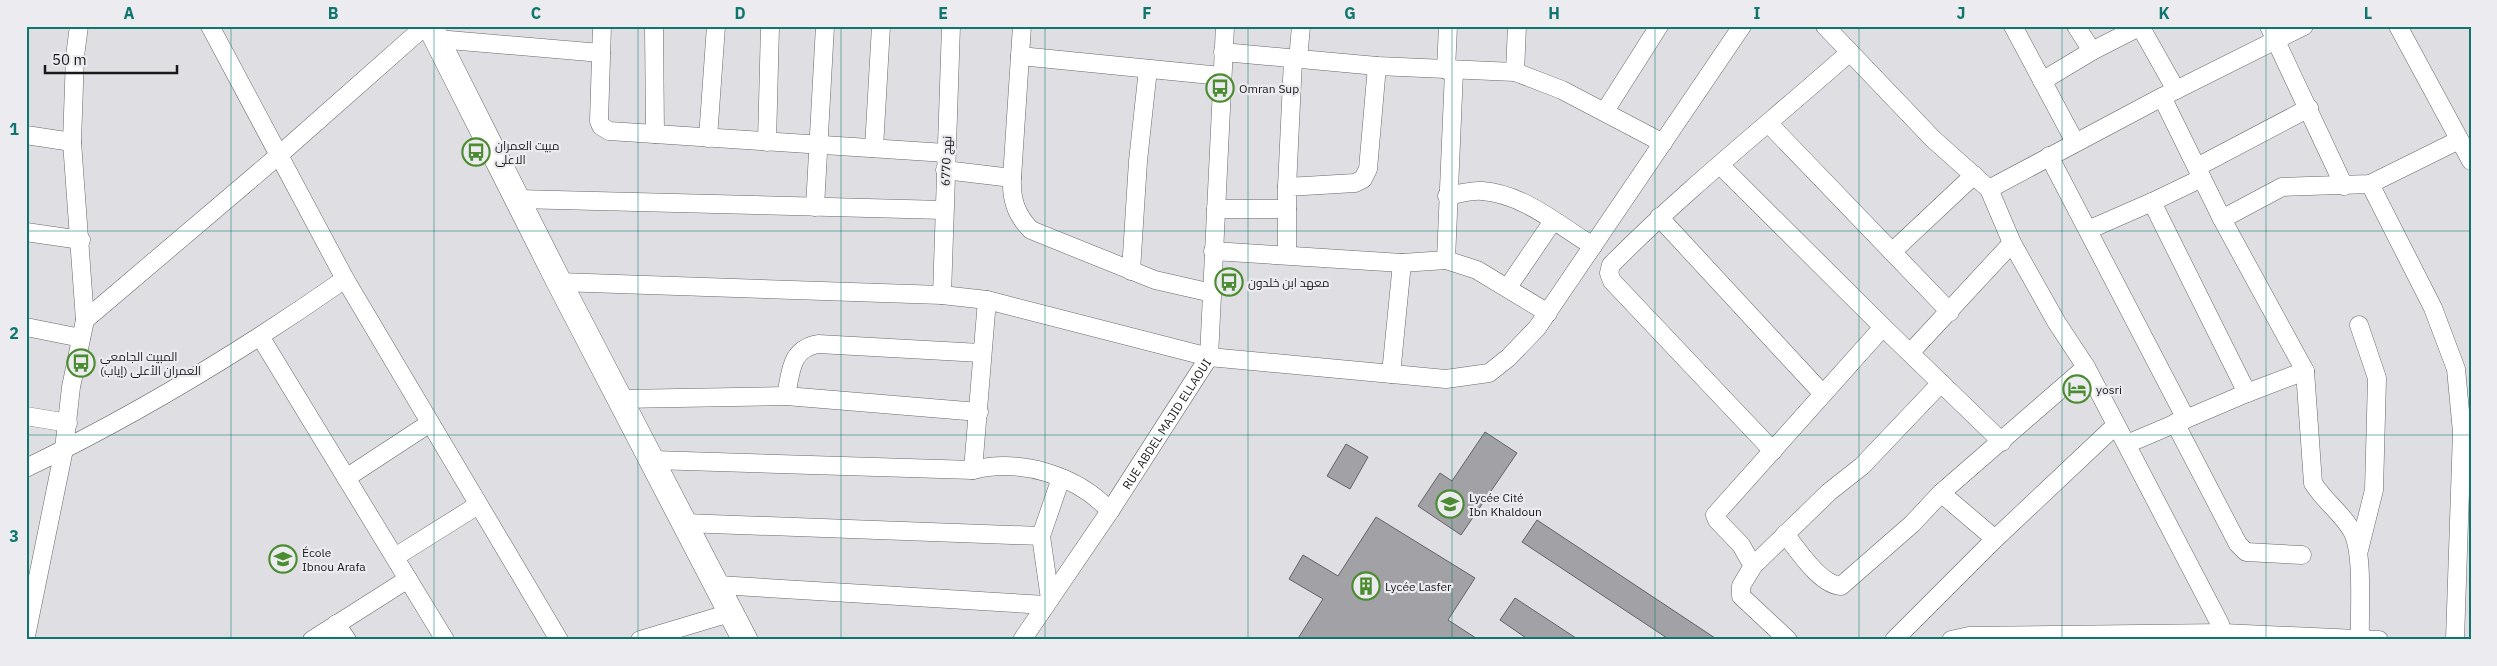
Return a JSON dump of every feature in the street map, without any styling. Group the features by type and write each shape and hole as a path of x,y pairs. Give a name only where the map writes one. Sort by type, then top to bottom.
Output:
{"street":[{"path":"26,636 64,450 71,387 85,320 81,240 72,142 75,56 79,26"},
{"path":"210,26 345,279 559,640"},
{"path":"602,26 601,126 609,131 874,148 1012,178"},
{"path":"654,26 655,134"},
{"path":"708,138 716,26"},
{"path":"766,142 770,26"},
{"path":"815,206 817,145 826,26"},
{"path":"874,148 881,26"},
{"name":"نهج 6770","path":"942,295 951,26"},
{"path":"1022,26 1012,178 1013,199 1020,220 1031,230 1131,271 1155,280 1212,293"},
{"name":"RUE ABDEL MAJID ELLAOUI","path":"1022,640 1110,511 1209,357 1221,76 1225,26"},
{"path":"1286,255 1296,60 1301,26"},
{"path":"1446,260 1450,70 1448,26"},
{"path":"1515,72 1517,26"},
{"path":"1516,44 1529,26"},
{"path":"1605,111 1659,26"},
{"path":"559,282 942,295 987,300 1209,357 1446,379 1489,373 1520,346 1548,313 1742,26"},
{"path":"1825,26 1933,139 1989,189 2012,243 2057,323 2086,367 2127,444 2223,636"},
{"path":"2013,26 2075,142"},
{"path":"2076,26 2092,51"},
{"path":"2042,81 2092,51 2140,26 2169,93 2199,173 2305,371 2313,483 2321,496 2352,531 2359,550"},
{"path":"1989,189 2169,93 2273,33 2304,26"},
{"path":"2398,26 2471,160"},
{"path":"431,31 745,640"},
{"path":"85,320 278,156 431,31 602,53"},
{"path":"2273,33 2344,186"},
{"path":"1223,52 1377,66 1515,72 1562,90 1605,111 1663,144"},
{"path":"1773,451 1612,281 1609,273 1611,265 1658,217 1769,124 1850,52"},
{"path":"1020,56 1221,76"},
{"path":"1288,187 1354,183 1363,178 1368,169 1377,66"},
{"path":"1131,271 1138,162 1148,69"},
{"path":"2088,230 2152,202 2309,108"},
{"path":"1769,124 1950,312"},
{"path":"26,136 72,142"},
{"path":"2222,219 2282,187 2370,184 2459,140"},
{"path":"2049,156 2088,230 2238,544 2246,552 2302,556"},
{"path":"1720,165 2002,442"},
{"path":"1892,252 1974,174"},
{"path":"2370,184 2433,308 2456,369 2462,432 2455,640"},
{"path":"1447,196 1480,191 1509,196 1593,246"},
{"path":"516,199 944,210"},
{"path":"2152,202 2247,393"},
{"path":"1216,209 1287,209"},
{"path":"1658,217 1822,393"},
{"path":"1508,287 1553,221"},
{"path":"26,232 81,240"},
{"path":"1910,353 2012,243"},
{"path":"1213,251 1402,263 1446,260 1476,270 1508,287 1548,313"},
{"path":"1392,374 1402,263"},
{"path":"26,468 152,403 261,338 345,279"},
{"path":"973,470 979,412 981,353 987,300"},
{"path":"2359,325 2377,378 2374,490 2359,550 2360,638"},
{"path":"26,327 81,338"},
{"path":"1752,566 1740,545 1717,520 1715,514 1883,327"},
{"path":"261,338 445,640"},
{"path":"786,396 794,361 800,350 808,346 818,344 981,353"},
{"path":"1785,534 1810,566 1829,582 1841,586 1912,524 1941,493 2002,442 2086,367"},
{"path":"2127,444 2247,393 2305,371"},
{"path":"1788,640 1741,596 1741,586 1752,566 1829,492 1862,466 1941,383"},
{"path":"621,399 786,396 979,412"},
{"path":"26,416 68,423"},
{"path":"346,478 430,423"},
{"path":"1894,640 1995,539 2116,425"},
{"path":"652,460 973,470 991,465 1014,465 1079,485 1097,497 1110,511"},
{"path":"718,585 1048,602 1041,536 1061,478"},
{"path":"1941,493 1995,539"},
{"path":"395,557 478,505"},
{"path":"684,523 1041,536"},
{"path":"312,640 408,579"},
{"path":"640,640 730,613"},
{"path":"336,624 347,640"},
{"path":"1951,640 1969,636 2223,636 2340,640 2360,638 2379,640"}],"building":[{"path":"1485,432 1517,453 1461,535 1418,506 1440,473 1452,481"},
{"path":"1346,444 1368,457 1350,489 1327,476"},
{"name":"Lycée Lasfer","path":"1376,517 1475,578 1448,620 1479,640 1297,640 1323,599 1289,579 1303,555 1338,576"},
{"path":"1537,520 1718,640 1670,640 1522,542"},
{"path":"1515,598 1579,640 1529,640 1500,620"}],"place":[{"name":"Omran Sup","path":"1220,88"},
{"name":"مبيت العمران الاعلى","path":"476,152"},
{"name":"معهد ابن خلدون","path":"1229,282"},
{"name":"المبيت الجامعي العمران الأعلى (إياب)","path":"81,363"},
{"name":"yosri","path":"2077,389"},
{"name":"Lycée Cité Ibn Khaldoun","path":"1450,504"},
{"name":"École Ibnou Arafa","path":"283,559"},
{"name":"Lycée Lasfer","path":"1366,586"}]}
